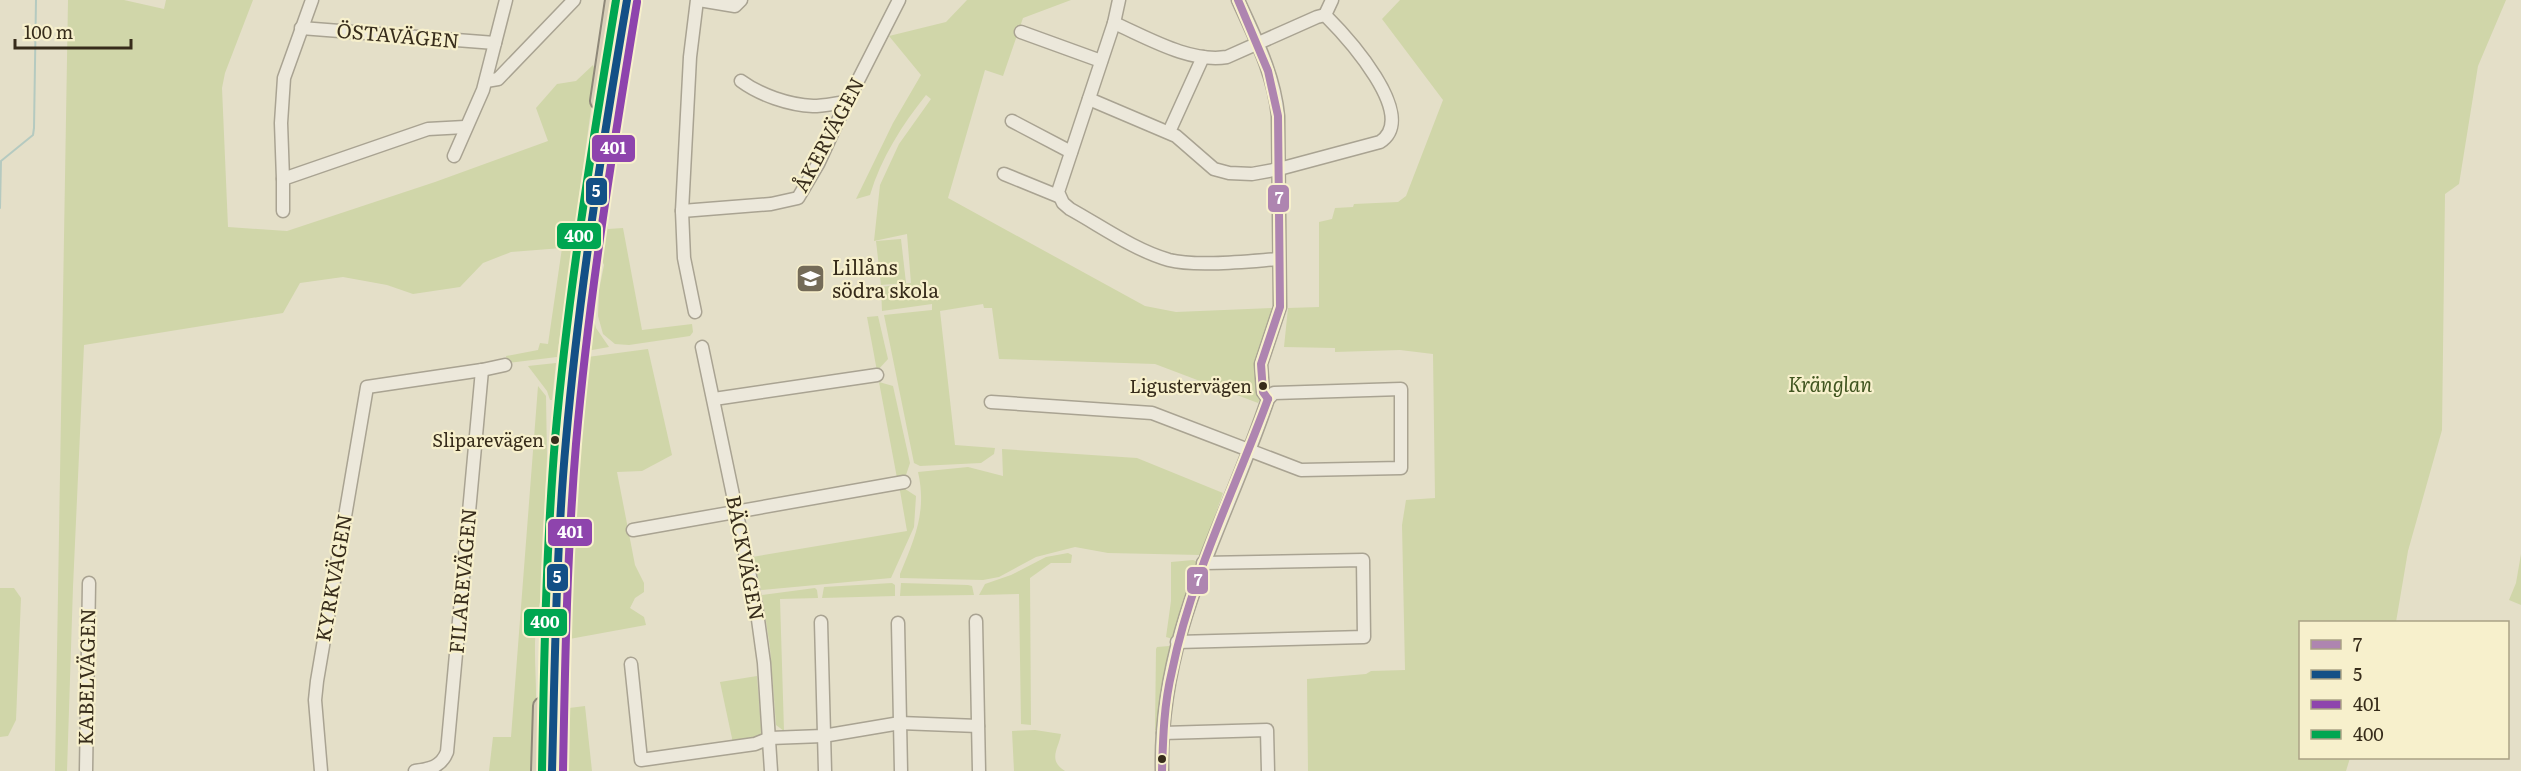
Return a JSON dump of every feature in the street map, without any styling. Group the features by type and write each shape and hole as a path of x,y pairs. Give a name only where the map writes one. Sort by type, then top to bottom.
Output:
{"highway":[{"path":"570,346 579,231 614,0"},
{"path":"540,771 548,544 567,368 627,0"},
{"path":"552,771 567,368"}],"street":[{"path":"283,211 281,94 287,64 312,0"},
{"path":"454,156 486,81 506,0"},
{"path":"486,81 498,79 574,0"},
{"path":"695,312 684,258 682,211 690,57 698,0 735,6 741,0"},
{"name":"ÅKERVÄGEN","path":"682,211 771,204 798,198 818,164 899,0"},
{"path":"1058,196 1114,23 1119,0"},
{"path":"1238,0 1268,67 1276,98 1280,307 1261,364 1263,392 1268,399"},
{"path":"1326,15 1332,0"},
{"path":"1114,23 1179,50 1203,57 1227,57 1326,15"},
{"path":"1089,99 1169,132 1214,169 1241,174 1279,169 1380,142 1391,130 1392,114 1384,89 1338,27 1326,15"},
{"name":"ÖSTAVÄGEN","path":"301,28 495,43"},
{"path":"1021,32 1101,61"},
{"path":"1169,132 1203,57"},
{"path":"741,81 769,96 813,106 847,102"},
{"path":"1012,121 1071,152"},
{"path":"283,179 428,129 465,128"},
{"path":"1004,174 1058,196 1070,209 1154,255 1171,260 1224,262 1279,259"},
{"name":"BÄCKVÄGEN","path":"702,347 757,614 770,738 771,771"},
{"path":"482,370 505,365"},
{"name":"KYRKVÄGEN","path":"321,771 315,700 317,681 366,387 482,370"},
{"name":"FILAREVÄGEN","path":"415,771 437,766 447,752 482,370"},
{"path":"714,399 877,375"},
{"path":"991,402 1152,412 1249,450 1301,470 1401,468 1401,389 1274,393 1268,399 1249,450 1203,563 1186,610 1177,642 1165,705 1162,771"},
{"path":"633,530 903,482"},
{"path":"1177,642 1364,638 1363,560 1203,563"},
{"name":"KABELVÄGEN","path":"86,771 89,583"},
{"path":"976,621 979,771"},
{"path":"821,622 825,771"},
{"path":"898,623 901,771"},
{"path":"631,664 641,760 755,744 770,738 823,736 900,723 978,726"},
{"path":"1163,733 1267,730 1268,771"}],"green space":[{"path":"68,0 124,0 164,9 166,0 253,0 225,73 222,88 228,227 287,231 435,182 548,141 536,108 557,84 576,81 593,65 596,73 557,357 508,363 506,356 538,350 540,343 548,344 562,248 511,252 483,263 460,287 413,294 387,285 343,277 300,283 283,313 84,345 67,771 55,771"},
{"path":"967,0 1071,0 1023,18 1003,76 985,70 948,198 1145,306 1176,312 1275,308 1262,342 1257,364 1256,376 1260,399 1258,403 1155,364 999,359 992,308 984,308 983,304 940,311 955,445 995,448 994,454 981,463 920,466 914,463 884,315 932,310 932,304 882,311 881,287 911,283 907,234 874,241 880,185 899,144 931,99 926,95 893,142 870,195 856,199 893,123 921,75 889,36 946,22"},
{"name":"Kränglan","path":"1400,0 2506,0 2478,66 2459,184 2445,194 2442,430 2408,551 2396,621 2299,621 2299,759 2350,759 2346,771 1308,771 1307,679 1366,674 1371,671 1405,670 1402,525 1406,500 1435,498 1433,354 1400,350 1335,352 1335,348 1284,347 1288,308 1319,307 1319,222 1332,219 1335,208 1353,207 1354,204 1398,202 1406,196 1443,100 1382,19"},
{"path":"601,205 608,207 608,229 623,228 642,330 692,324 693,332 690,336 629,345 615,344 603,334 598,316 599,290 604,265 595,245"},
{"path":"901,239 906,283 881,285 876,241"},
{"path":"589,300 596,328 609,347 581,352"},
{"path":"878,316 888,359 877,371 867,317"},
{"path":"648,349 672,455 642,471 617,472 635,565 644,583 644,592 635,598 630,608 644,617 646,625 564,640 572,491 580,406 576,404 580,358"},
{"path":"556,363 552,400 550,400 547,391 528,366"},
{"path":"879,382 893,386 910,463 906,475 897,478"},
{"path":"538,386 546,396 547,457 540,602 535,643 536,710 530,771 489,771 493,737 511,737"},
{"path":"1002,449 1137,458 1223,493 1201,555 1108,553 1075,547 1036,557 999,577 983,580 900,578 918,524 921,499 918,472 968,467 1003,476"},
{"path":"899,485 916,496 914,527 891,578 761,590 752,557 907,531"},
{"path":"1068,553 1072,555 1071,563 1051,563 1030,578 1031,725 1021,724 1019,594 979,595 985,584 1011,575 1046,557"},
{"path":"2521,554 2521,605 2509,600 2516,583"},
{"path":"1193,560 1200,563 1173,639 1166,637 1171,601 1171,562"},
{"path":"892,583 895,585 895,596 822,598 824,587"},
{"path":"901,583 968,585 972,586 974,595 900,596"},
{"path":"0,588 14,588 21,598 16,720 8,736 0,737"},
{"path":"815,588 818,598 780,599 784,731 776,725 770,648 762,595"},
{"path":"1169,646 1172,648 1159,730 1155,730 1156,649"},
{"path":"757,676 762,739 733,743 720,682"},
{"path":"585,706 592,771 560,771 561,709"},
{"path":"1035,730 1061,734 1055,758 1056,763 1065,771 1014,771 1012,731"}],"waterway":[{"path":"0,208 1,161 33,135 36,0"}],"transit line":[{"name":"400","path":"542,771 547,564 560,385 574,274 616,0"},
{"name":"5","path":"552,771 560,523 571,385 592,220 627,0"},
{"name":"7","path":"1238,0 1268,71 1278,116 1280,307 1261,364 1263,392 1268,399"},
{"name":"401","path":"563,771 568,567 581,388 595,277 637,2"},
{"name":"7","path":"1162,771 1167,696 1180,636 1202,567 1268,399"}],"place":[{"name":"Lillåns södra skola","path":"811,279"},
{"name":"Ligustervägen","path":"1263,386"},
{"name":"Sliparevägen","path":"555,440"}]}
